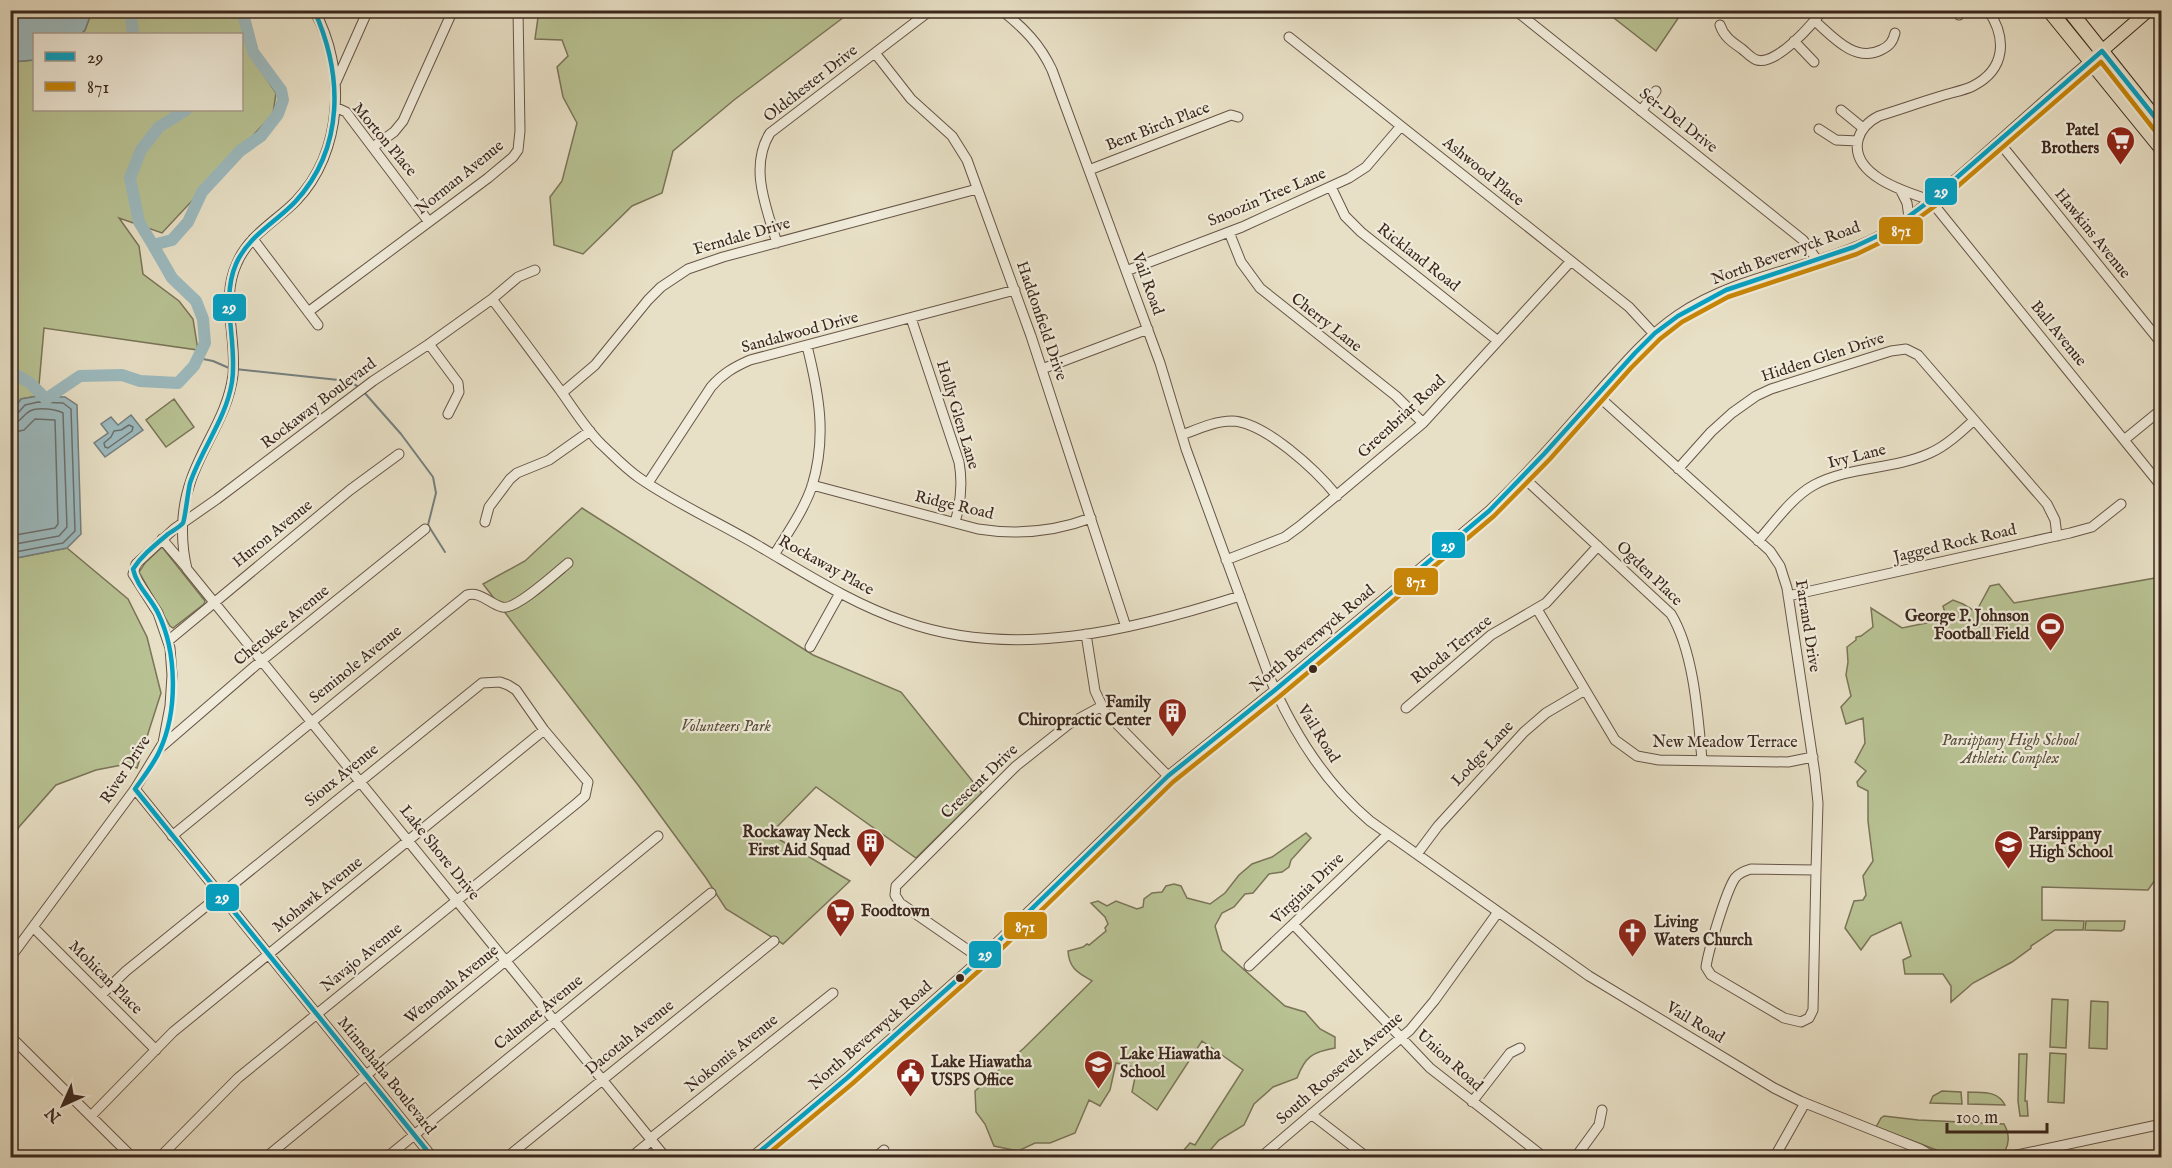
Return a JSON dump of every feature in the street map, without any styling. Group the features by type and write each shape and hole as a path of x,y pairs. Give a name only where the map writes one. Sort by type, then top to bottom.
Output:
{"highway":[{"path":"2049,10 2162,149"},
{"path":"2069,10 2162,127"}],"main road":[{"path":"2090,61 2150,10"}],"street":[{"name":"Lake Shore Drive","path":"188,569 184,558 183,523 191,480 224,412 233,376 234,342 229,313 230,285 237,263 253,239 294,203 310,183 330,140 336,107 335,84 329,48 314,10"},
{"path":"335,84 368,10"},
{"path":"374,147 394,132 402,121 453,10"},
{"name":"Norman Avenue","path":"308,312 488,178 518,150 520,131 518,10"},
{"name":"Oldchester Drive","path":"777,243 759,168 759,159 765,141 773,130 931,10"},
{"name":"Ser-Del Drive","path":"1515,10 1803,240 1817,260"},
{"path":"1720,26 1724,35 1757,60 1767,60 1777,55 1816,22 1822,10"},
{"path":"1930,200 1881,180 1867,168 1858,153 1858,141 1863,128 1879,116 1971,87 1986,77 1997,62 2001,46 1998,27 1988,10"},
{"name":"Vail Road","path":"1005,12 1030,35 1046,57 1148,329 1182,435 1275,690 1308,748 1331,782 1356,809 1388,834 1589,976 1774,1088 1804,1103 1920,1149 1936,1158"},
{"path":"1816,22 1847,48 1864,53 1884,49 1893,40 1895,33"},
{"name":"Ashwood Place","path":"1289,37 1629,308 1654,334"},
{"path":"1794,41 1814,62"},
{"name":"Haddonfield Drive","path":"875,53 911,99 943,126 967,160 1042,369 1126,627"},
{"name":"North Beverwyck Road","path":"751,1158 847,1078 981,959 1168,776 1489,511 1654,334 1678,315 1716,294 1862,244 1881,235 1930,200 2090,61"},
{"path":"1641,111 1656,92"},
{"name":"Morton Place","path":"336,107 346,112 429,222"},
{"path":"1841,110 1863,128"},
{"name":"Bent Birch Place","path":"1089,170 1231,115 1238,117"},
{"name":"Snoozin Tree Lane","path":"1126,271 1229,232 1349,178 1366,167 1401,126"},
{"path":"1819,129 1836,140 1858,141"},
{"name":"Hawkins Avenue","path":"1999,142 2162,344"},
{"name":"Rickland Road","path":"1331,187 1345,216 1361,232 1498,341"},
{"name":"Ferndale Drive","path":"562,393 595,365 648,300 676,276 696,265 977,189"},
{"path":"1899,189 1907,203 1909,217"},
{"name":"Ball Avenue","path":"1930,200 2162,487"},
{"name":"Cherry Lane","path":"1229,232 1241,262 1260,288 1396,396 1423,423"},
{"path":"253,239 318,325"},
{"name":"Greenbriar Road","path":"1226,560 1285,537 1423,423 1571,261"},
{"name":"Rockaway Boulevard","path":"134,574 136,564 183,523 373,381 492,299 518,277 535,270"},
{"name":"Sandalwood Drive","path":"648,483 698,404 719,378 734,367 750,360 1015,290"},
{"name":"Rockaway Place","path":"492,299 590,431 625,467 648,483 840,593 895,618 946,633 1030,639 1086,634 1126,627 1172,617 1240,596"},
{"name":"Holly Glen Lane","path":"911,318 959,462 962,492 955,522"},
{"path":"1042,369 1148,329"},
{"path":"429,344 458,383 459,392 448,414"},
{"path":"774,555 812,485 820,441 817,386 807,346"},
{"name":"Hidden Glen Drive","path":"1678,469 1711,432 1756,396 1771,389 1901,349 1910,350 1918,355 2047,504 2055,520 2057,536"},
{"name":"Farrand Drive","path":"1597,395 1770,551 1780,566 1788,596 1818,803 1813,1010 1806,1021 1797,1023 1784,1018 1711,975 1706,967 1710,948 1733,882 1738,875 1751,869 1816,870"},
{"path":"2124,440 2162,409"},
{"name":"Ivy Lane","path":"1758,541 1798,497 1813,486 1834,477 1930,453 1956,436 1974,420"},
{"path":"1182,435 1223,421 1251,425 1266,433 1310,467 1337,496"},
{"path":"485,522 489,507 510,479 517,473 549,460 590,431"},
{"name":"Huron Avenue","path":"168,641 350,490 399,454"},
{"name":"Ogden Place","path":"1523,477 1664,605 1678,625 1684,639 1693,689 1702,760"},
{"name":"Ridge Road","path":"812,485 978,529 1014,532 1051,529 1091,518"},
{"name":"Jagged Rock Road","path":"1788,596 2092,527 2121,504"},
{"name":"Cherokee Avenue","path":"160,749 262,660 425,530"},
{"name":"Lake Shore Drive","path":"162,539 666,1158"},
{"name":"Rhoda Terrace","path":"1406,708 1491,635 1537,609 1560,588 1598,546"},
{"name":"Seminole Avenue","path":"172,836 467,595 478,595 507,608 524,598 568,563"},
{"name":"River Drive","path":"10,958 135,789 163,743 170,706 172,675 168,641 158,613 134,574"},
{"path":"810,647 840,593"},
{"name":"New Meadow Terrace","path":"1537,609 1610,733 1629,752 1642,758 1659,760 1788,762 1813,757"},
{"path":"1086,634 1095,691 1102,706 1168,776"},
{"name":"Sioux Avenue","path":"101,995 126,971 477,685 486,682 500,682 512,687 544,730 585,778 588,787"},
{"name":"Lodge Lane","path":"1417,854 1438,826 1524,732 1546,713 1585,690"},
{"name":"Crescent Drive","path":"981,959 900,903 895,895 898,882 1016,766 1069,724 1102,706"},
{"name":"Mohawk Avenue","path":"91,1116 173,1032 544,730"},
{"name":"Navajo Avenue","path":"159,1158 238,1078 578,803 585,796 588,787"},
{"name":"Minnehaha Boulevard","path":"135,789 433,1158"},
{"name":"Virginia Drive","path":"1249,966 1388,834"},
{"name":"Wenonah Avenue","path":"265,1158 658,836"},
{"name":"Calumet Avenue","path":"386,1158 711,893"},
{"name":"South Roosevelt Avenue","path":"1260,1158 1401,1038 1420,1019 1498,912"},
{"name":"Union Road","path":"1293,924 1430,1068 1545,1158"},
{"name":"Mohican Place","path":"33,927 156,1050"},
{"name":"Dacotah Avenue","path":"506,1158 774,941"},
{"name":"Nokomis Avenue","path":"630,1158 833,993"},
{"path":"10,1036 133,1158"},
{"path":"1472,1102 1510,1053 1520,1048"},
{"path":"1774,1158 1804,1103"},
{"path":"1575,1158 1599,1125 1602,1110"},
{"path":"1311,1114 1368,1158"},
{"path":"2003,1158 2162,1124"},
{"path":"875,1158 884,1150"}],"green space":[{"path":"539,10 852,11 734,100 673,151 662,193 632,206 583,254 554,245 550,197 562,181 577,123 563,97 557,67 568,56 562,40 535,39"},
{"path":"92,11 238,11 249,53 276,93 273,114 162,233 119,218 139,246 143,274 179,301 193,319 198,350 44,328 38,396 21,399 11,413 11,62 33,60 33,111 243,111 243,33 82,33"},
{"path":"1605,11 1683,11 1656,51"},
{"path":"174,399 194,427 166,447 146,420"},
{"name":"Volunteers Park","path":"582,508 813,655 901,692 982,793 916,858 816,787 770,834 850,881 783,944 726,909 638,785 483,584 525,561"},
{"path":"162,547 205,601 173,628 139,572"},
{"path":"67,548 128,599 147,637 161,693 137,768 127,764 96,770 56,785 19,827 11,843 11,559"},
{"name":"Parsippany High School Athletic Complex","path":"2161,577 2162,842 2156,843 2155,880 2148,890 2042,887 2042,920 2084,921 2083,930 2055,930 2012,962 1973,983 1951,1002 1951,986 1943,974 1905,974 1903,960 1911,956 1901,922 1871,936 1861,950 1845,928 1854,901 1863,900 1866,895 1863,876 1873,861 1868,821 1868,791 1858,786 1857,782 1866,771 1855,762 1865,743 1863,718 1846,724 1841,707 1851,696 1846,675 1847,647 1856,640 1856,637 1873,627 1871,608 1902,628 1936,621 1945,613 1943,606 1953,600 1976,612 1990,586 1999,584 2014,603"},
{"path":"1306,833 1311,838 1291,860 1289,867 1282,872 1269,874 1253,893 1245,894 1234,907 1222,913 1215,926 1222,950 1285,1006 1305,1012 1320,1029 1335,1037 1335,1048 1320,1051 1310,1057 1306,1060 1297,1078 1273,1087 1254,1104 1244,1125 1219,1140 1206,1155 1178,1157 1190,1143 1195,1145 1243,1070 1202,1041 1157,1110 1132,1092 1137,1068 1116,1063 1110,1090 1100,1106 1089,1100 1075,1133 1050,1143 1035,1143 1018,1151 994,1146 985,1124 976,1112 975,1091 1024,1048 1092,981 1073,966 1068,951 1089,945 1106,931 1108,924 1105,917 1091,903 1098,901 1107,906 1116,901 1137,909 1143,907 1144,899 1152,893 1162,892 1166,886 1174,884 1181,886 1187,898 1210,904 1225,893 1239,875 1252,864 1272,857"},
{"path":"2086,921 2125,921 2124,929 2121,931 2085,930"},
{"path":"2052,999 2068,1000 2066,1048 2050,1047"},
{"path":"2091,1001 2108,1002 2107,1049 2089,1048"},
{"path":"2050,1053 2066,1054 2064,1103 2048,1102"},
{"path":"2019,1054 2027,1054 2025,1101 2027,1101 2028,1116 2020,1116"},
{"path":"1942,1091 1961,1092 1962,1104 1930,1103 1933,1096"},
{"path":"1968,1092 1994,1095 2005,1105 1968,1104"},
{"path":"1884,1116 2004,1124 2008,1134 2008,1144 2005,1151 1955,1157 1876,1127"}],"water":[{"path":"11,10 92,10 82,33 33,33 33,60 11,62"},
{"path":"38,396 65,397 77,405 81,534 67,548 11,559 11,413 21,399"},
{"path":"131,415 143,430 105,457 94,443 108,433 101,424 111,417 118,425"}],"waterway":[{"path":"132,10 133,33"},
{"path":"10,376 16,375 30,383 46,399 80,376 122,375 140,381 178,383 194,366 205,343 203,319 196,301 172,278 153,245 172,240 188,222 202,192 240,151 261,136 278,114 283,100 281,90 253,52 242,10"},
{"path":"153,245 139,222 130,178 141,150 159,127 184,111"},
{"path":"198,358 229,368"},
{"path":"235,369 348,381 359,387"},
{"path":"363,391 401,434 433,477 436,493 428,525 445,552"}],"transit line":[{"name":"29","path":"314,10 324,34 334,85 331,134 323,158 311,181 295,202 247,245 236,264 229,293 233,352 232,382 225,408 190,483 183,523 149,550 133,569 164,628 169,645 173,681 166,734 155,760 135,789 433,1158"},
{"name":"29","path":"752,1158 847,1078 976,963 1168,776 1489,511 1635,353 1655,333 1678,316 1726,290 1854,247 1890,230 1931,200 2102,51 2162,126"},
{"name":"871","path":"763,1158 852,1084 981,969 1173,782 1280,696 1494,516 1550,459 1631,368 1660,339 1682,322 1728,297 1857,254 1894,236 1935,206 2101,62 2156,132"}],"place":[{"name":"Patel Brothers","path":"2120,166"},
{"name":"George P. Johnson Football Field","path":"2050,652"},
{"name":"Family Chiropractic Center","path":"1172,738"},
{"name":"Rockaway Neck First Aid Squad","path":"871,868"},
{"name":"Parsippany High School","path":"2008,870"},
{"name":"Foodtown","path":"840,938"},
{"name":"Living Waters Church","path":"1633,958"},
{"name":"Lake Hiawatha School","path":"1099,1090"},
{"name":"Lake Hiawatha USPS Office","path":"910,1098"}]}
